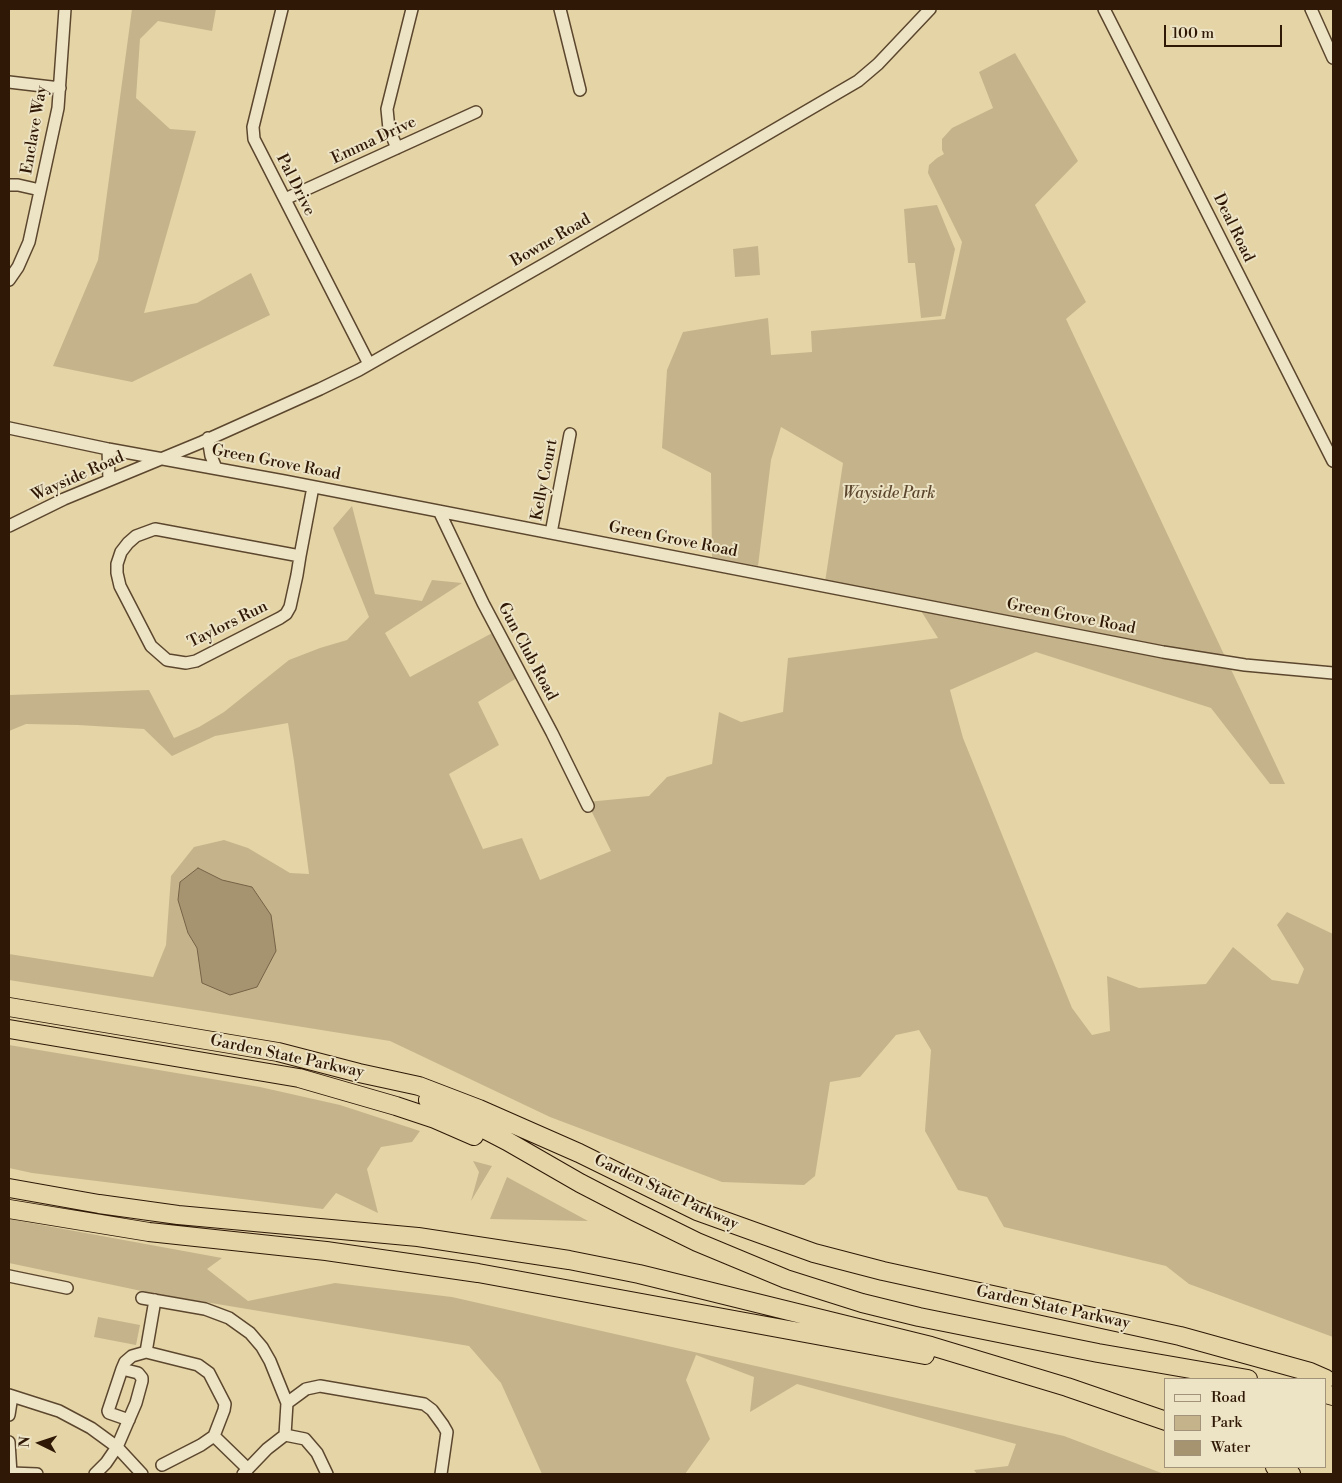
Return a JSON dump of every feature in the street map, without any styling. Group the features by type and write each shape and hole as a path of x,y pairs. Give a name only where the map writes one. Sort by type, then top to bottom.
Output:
{"highway":[{"name":"Garden State Parkway","path":"9,1007 250,1047 306,1058 359,1073 419,1086 479,1109 579,1153 697,1211 814,1253 883,1271 1180,1336 1310,1372 1324,1378"},
{"name":"Garden State Parkway","path":"9,1029 267,1072 299,1078 356,1093 435,1119 580,1183"},
{"path":"359,1073 437,1105 636,1212 728,1256 786,1279 862,1303 957,1326 1242,1378"},
{"path":"9,1188 100,1204 178,1214 418,1237 545,1255 639,1274 912,1341 1067,1387 1164,1420"},
{"path":"9,1210 149,1232 326,1251 478,1273 930,1356 985,1363"},
{"path":"1277,1468 1291,1474"}],"street":[{"name":"Enclave Way","path":"9,280 18,267 29,242 58,108 65,9"},
{"name":"Pal Drive","path":"282,9 253,134 256,144 369,364"},
{"path":"397,148 389,129 387,110 412,9"},
{"path":"560,9 580,90"},
{"name":"Deal Road","path":"1104,9 1333,461"},
{"path":"1311,9 1333,58"},
{"name":"Bowne Road","path":"160,459 320,390 369,364 858,81 878,64 927,10"},
{"path":"9,82 60,88"},
{"name":"Emma Drive","path":"285,199 476,112"},
{"path":"9,185 40,190"},
{"name":"Green Grove Road","path":"9,428 108,449 216,468 1163,652 1226,662 1333,673"},
{"name":"Kelly Court","path":"551,533 570,434"},
{"path":"208,438 209,450 216,468"},
{"path":"108,449 109,480"},
{"name":"Wayside Road","path":"9,526 64,499 160,459"},
{"name":"Taylors Run","path":"300,556 155,529 136,536 128,543 121,552 117,573 120,586 151,646 167,660 186,663 196,661 286,614 290,607 300,556 313,487"},
{"name":"Gun Club Road","path":"439,511 476,588 588,806"},
{"path":"9,1276 67,1288"},
{"path":"142,1298 205,1309 222,1314 250,1334 262,1347 270,1361 287,1403 285,1435 267,1449 245,1472 214,1436"},
{"path":"146,1352 155,1300"},
{"path":"129,1420 108,1411 125,1362 132,1356 146,1352 198,1365 209,1373 224,1404 224,1410 214,1436 162,1465"},
{"path":"95,1474 118,1449 136,1403 142,1378 138,1373 122,1369"},
{"path":"287,1403 306,1389 320,1386 424,1404 432,1410 447,1432 441,1474"},
{"path":"9,1416 10,1396 42,1405 67,1415 91,1428 118,1449 142,1474"},
{"path":"285,1435 305,1440 317,1453 327,1474"},
{"path":"9,1442 11,1474 38,1474"}],"green space":[{"path":"132,9 216,9 212,31 158,21 140,39 136,98 170,129 196,131 144,313 197,303 251,273 270,315 132,382 53,366 98,260"},
{"name":"Wayside Park","path":"1015,53 1078,161 1035,205 1086,302 1066,319 1285,784 1270,784 1211,708 1036,652 950,690 963,738 1072,1008 1092,1035 1110,1031 1107,976 1139,988 1206,984 1233,947 1272,980 1298,984 1304,969 1277,925 1287,912 1333,934 1333,1337 1189,1284 1166,1266 1004,1227 987,1197 958,1190 925,1131 931,1050 919,1030 896,1035 860,1077 830,1082 815,1176 804,1185 722,1182 550,1117 390,1041 9,980 9,954 153,977 166,945 171,876 194,847 224,840 248,848 290,873 309,874 288,723 215,736 172,756 144,729 26,724 9,731 9,695 149,690 174,738 199,727 224,712 289,660 347,640 369,617 333,528 352,506 375,594 422,601 432,580 462,583 385,633 410,677 496,631 520,676 478,702 499,745 449,774 483,849 522,838 540,880 611,851 587,802 649,796 667,777 712,764 719,712 741,722 783,712 788,658 938,638 918,606 825,582 843,463 781,427 771,460 758,566 712,557 711,473 662,448 667,370 683,332 768,318 771,355 812,352 811,331 945,319 962,242 928,173 929,165 944,154 942,139 952,128 993,108 979,72"},
{"path":"937,205 955,249 941,316 921,318 915,263 908,263 904,209"},
{"path":"758,246 760,275 735,277 733,249"},
{"path":"9,1045 260,1087 340,1105 420,1131 412,1142 381,1147 367,1169 378,1213 336,1193 323,1209 32,1173 9,1168"},
{"path":"473,1161 492,1166 471,1201 479,1172"},
{"path":"507,1177 588,1221 490,1219"},
{"path":"9,1219 222,1258 207,1269 248,1301 335,1283 452,1297 1064,1436 1164,1474 977,1474 974,1470 1008,1466 1016,1444 797,1384 750,1412 754,1377 696,1355 686,1380 710,1439 685,1474 542,1474 501,1383 469,1346 151,1293 9,1263"},
{"path":"98,1317 140,1325 136,1345 94,1337"}],"water":[{"path":"198,868 222,880 252,887 271,915 276,951 257,987 230,995 202,983 197,948 188,933 178,900 180,882"}]}
